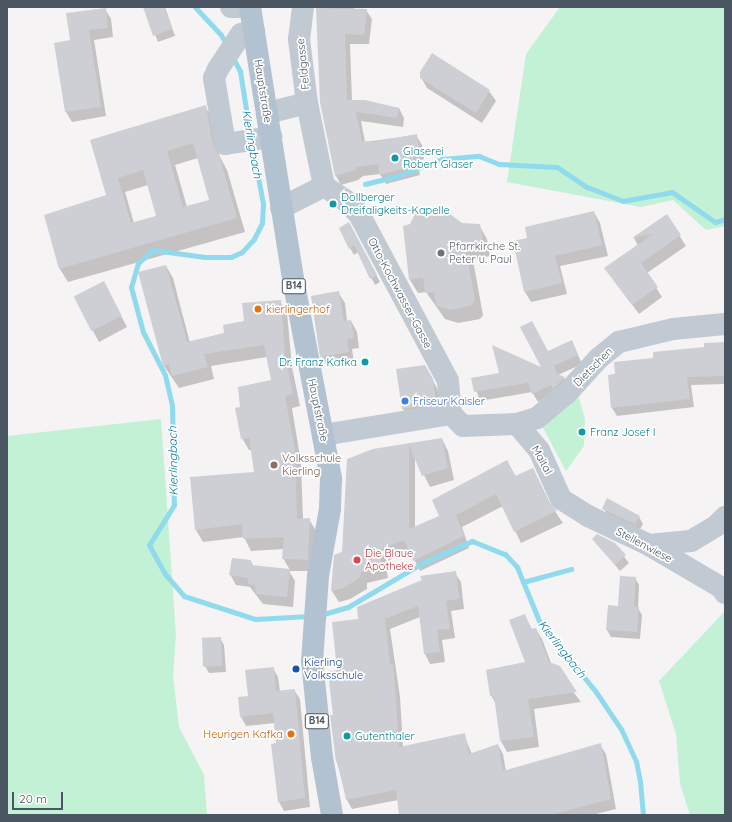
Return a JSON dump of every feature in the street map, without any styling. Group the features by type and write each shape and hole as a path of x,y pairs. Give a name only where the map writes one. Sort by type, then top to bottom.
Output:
{"main road":[{"name":"Hauptstraße","path":"250,7 245,37 267,113 264,138 281,208 310,376 331,479 330,509 314,616 312,660 316,708 332,815"}],"street":[{"path":"231,7 245,7"},
{"name":"Feldgasse","path":"267,113 307,103 299,39 303,7"},
{"path":"245,37 222,65 214,78 225,144 264,138"},
{"path":"281,208 324,186 307,103"},
{"name":"Otto-Kochwasser-Gasse","path":"324,186 345,200 358,214 448,381 451,414"},
{"name":"Dietschen","path":"451,414 463,426 517,424 537,418 619,342 673,329 725,324"},
{"path":"323,435 451,414"},
{"name":"Maital","path":"517,424 539,450 561,499"},
{"name":"Stellenwiese","path":"561,499 588,516 649,546 722,588 725,593"},
{"path":"649,546 691,541 716,526 725,517"}],"green space":[{"path":"560,7 725,7 725,226 706,230 673,200 641,207 507,182 526,54"},
{"path":"578,395 585,419 584,446 566,471 541,424"},
{"path":"161,419 176,634 173,676 179,727 204,775 207,815 7,815 7,436"},
{"path":"725,611 725,815 690,815 680,784 676,734 659,681"}],"building":[{"path":"143,7 164,7 172,29 153,36"},
{"path":"106,8 108,28 89,30 101,107 65,112 54,43 70,40 66,13"},
{"path":"316,8 367,9 364,35 345,34 347,100 365,100 399,108 397,118 356,112 362,141 373,142 417,134 419,149 412,151 415,166 379,175 378,164 357,167 356,170 335,176 320,102"},
{"path":"432,53 490,90 476,113 420,78 420,72"},
{"path":"206,105 213,146 219,155 237,218 59,269 44,215 106,195 90,140","holes":["193,143 209,200 183,207 167,151","143,170 156,216 131,223 118,178"]},
{"path":"594,211 602,245 555,256 562,283 524,292 513,241 527,238 525,227"},
{"name":"Pfarrkirche St. Peter u. Paul","path":"419,212 433,216 450,214 462,223 480,224 483,242 465,246 475,300 472,305 450,310 436,305 434,292 425,293 423,278 409,280 403,226 410,224 415,214"},
{"path":"667,214 681,235 641,263 658,287 632,305 604,268 653,234 632,238"},
{"path":"349,222 377,275 370,279 354,245 349,249 339,228"},
{"path":"166,265 187,342 224,333 223,325 244,321 242,303 281,300 285,354 293,394 285,396 295,450 297,519 310,518 308,560 282,559 284,537 243,539 242,524 195,530 190,477 254,472 249,438 241,439 235,408 240,407 238,387 271,380 264,345 204,354 208,367 172,376 169,364 163,366 138,272"},
{"path":"104,281 122,316 91,331 74,296"},
{"path":"339,291 344,321 351,320 354,338 347,339 349,352 320,357 311,296"},
{"path":"532,321 548,351 572,340 578,355 554,366 557,374 565,377 553,389 551,385 532,394 528,383 474,392 471,378 499,373 492,345 541,367 520,327"},
{"path":"725,342 725,376 687,377 690,399 611,408 608,375 615,374 614,362 653,358 653,352 704,347 704,343"},
{"path":"425,365 433,379 436,404 402,409 396,369"},
{"path":"442,438 448,468 422,476 409,445 409,529 439,516 432,500 507,460 515,476 533,468 550,504 557,511 514,532 496,494 456,515 464,536 413,561 404,540 379,550 382,566 361,572 360,577 344,588 331,591 334,555 342,552 347,459 373,449"},
{"path":"607,498 640,516 635,524 602,509"},
{"path":"597,534 615,543 626,555 615,565 592,539"},
{"path":"232,558 251,560 251,565 290,569 287,597 256,594 255,585 248,584 248,578 229,575"},
{"path":"456,571 459,599 446,601 450,629 437,630 440,652 424,654 418,606 385,619 390,664 393,664 399,747 465,733 469,754 498,744 503,771 601,743 611,799 551,815 399,815 396,790 346,800 338,762 336,762 330,715 333,715 328,672 337,670 332,622 358,619 357,607 422,580 420,576"},
{"path":"620,576 636,577 634,607 639,607 637,632 606,630 608,605 618,606"},
{"path":"525,614 531,629 536,628 549,662 560,666 577,692 528,699 534,737 500,741 494,696 490,696 486,670 525,662 509,620"},
{"path":"221,637 222,666 203,667 202,638"},
{"path":"274,667 276,691 295,689 305,798 278,802 271,744 276,743 273,713 240,717 238,697 248,696 245,670"}],"waterway":[{"name":"Kierlingbach","path":"195,7 221,35 227,45"},
{"name":"Kierlingbach","path":"233,58 240,71 250,135"},
{"name":"Kierlingbach","path":"252,145 263,204 262,223 254,239 242,252 231,257 205,257 153,250 138,263 131,287 143,332 165,375 172,405 174,505 149,545 165,574 184,596 255,619 310,616"},
{"path":"365,184 397,176 442,159 479,156 499,164 557,167 587,187 623,201 672,192 715,222 725,219"},
{"name":"Kierlingbach","path":"320,615 348,607 422,563 472,541 505,554 517,567 540,623 596,692 621,729 636,761 640,781 643,815"},
{"path":"523,582 571,569"}],"place":[{"name":"Glaserei Robert Glaser","path":"395,158"},
{"name":"Dollberger Dreifaligkeits-Kapelle","path":"333,204"},
{"name":"Pfarrkirche St. Peter u. Paul","path":"441,253"},
{"name":"kierlingerhof","path":"258,309"},
{"name":"Dr. Franz Kafka","path":"365,362"},
{"name":"Friseur Kaisler","path":"405,401"},
{"name":"Franz Josef I","path":"582,432"},
{"name":"Volksschule Kierling","path":"274,465"},
{"name":"Die Blaue Apotheke","path":"357,560"},
{"name":"Kierling Volksschule","path":"296,669"},
{"name":"Heurigen Kafka","path":"291,734"},
{"name":"Gutenthaler","path":"347,736"}]}
